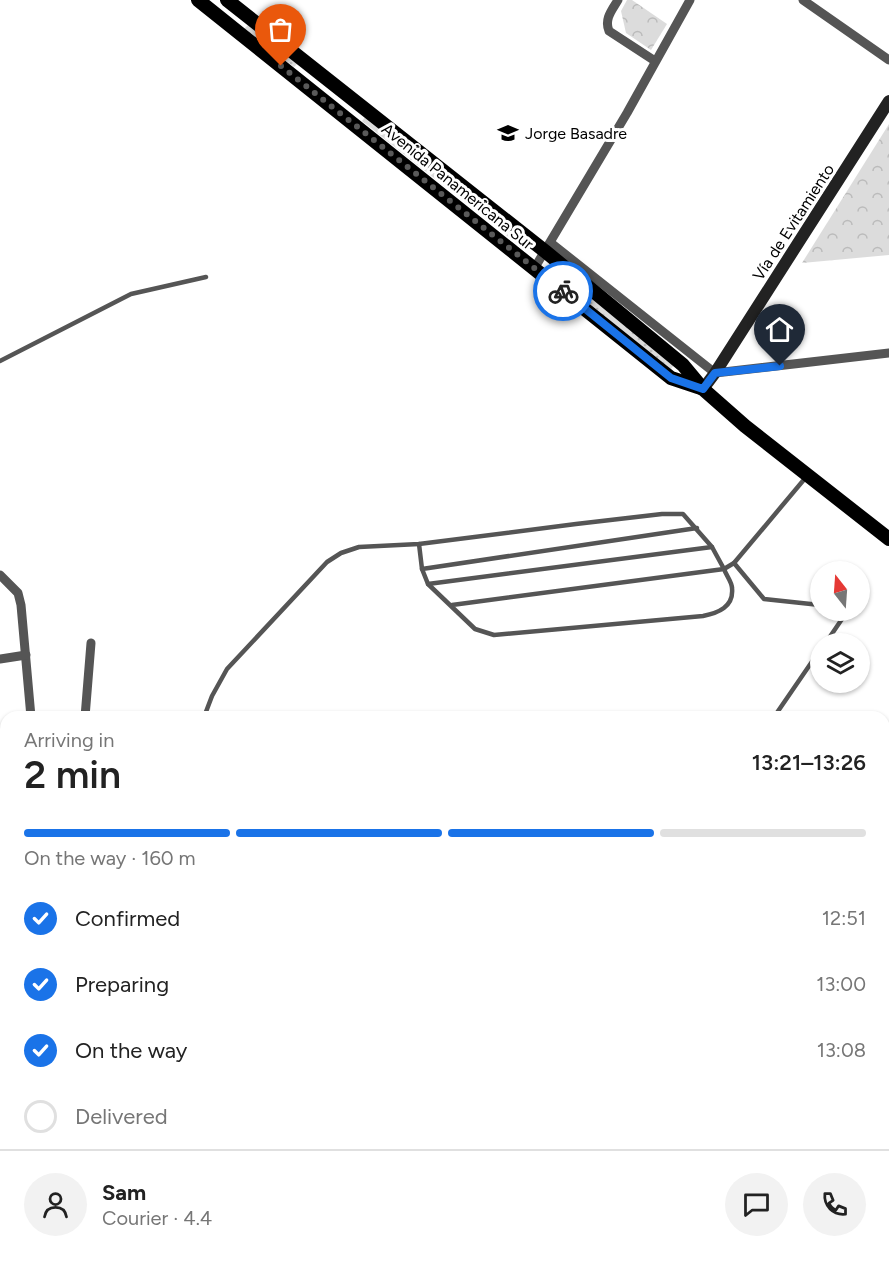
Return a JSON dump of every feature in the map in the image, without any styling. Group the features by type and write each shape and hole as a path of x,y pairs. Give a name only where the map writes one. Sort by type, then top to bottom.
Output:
{"main road":[{"name":"Avenida Panamericana Sur","path":"198,0 671,378 703,389"},
{"name":"Avenida Panamericana Sur","path":"227,0 548,247 683,365 703,389 807,476 889,539"},
{"name":"Vía de Evitamiento","path":"703,389 889,101"}],"street":[{"path":"618,0 608,16 609,31 655,61"},
{"path":"534,269 690,0"},
{"path":"802,0 889,60"},
{"name":"Avenida Panamericana Sur","path":"548,247 715,373"},
{"path":"715,373 889,353"},
{"path":"0,575 18,593 24,620 31,711"},
{"path":"85,711 91,643"},
{"path":"0,659 26,655"}],"lane":[{"path":"0,361 130,294 206,277"},
{"path":"452,605 724,570 734,562 807,476"},
{"path":"206,711 227,669 327,562 341,553 359,547 418,544 662,514 683,514 712,547 732,588 729,603 721,612 703,616 494,635 475,629 428,584 422,569 418,544"},
{"path":"422,569 697,528"},
{"path":"428,584 712,547"},
{"path":"734,562 764,599 810,604"},
{"path":"778,711 810,665"}],"green space":[{"path":"627,0 632,0 667,24 651,50 626,33 621,11"},
{"path":"249,24 299,62 294,67 244,29"},
{"path":"366,116 531,245 526,251 362,121"},
{"path":"889,124 889,255 802,263"},
{"path":"555,267 674,365 671,369 551,273"}],"way so far":[{"path":"281,66 563,291"}],"place":[{"name":"Jorge Basadre","path":"508,133"}],"route":[{"path":"563,291 671,378 703,389 715,373 780,366"}]}
